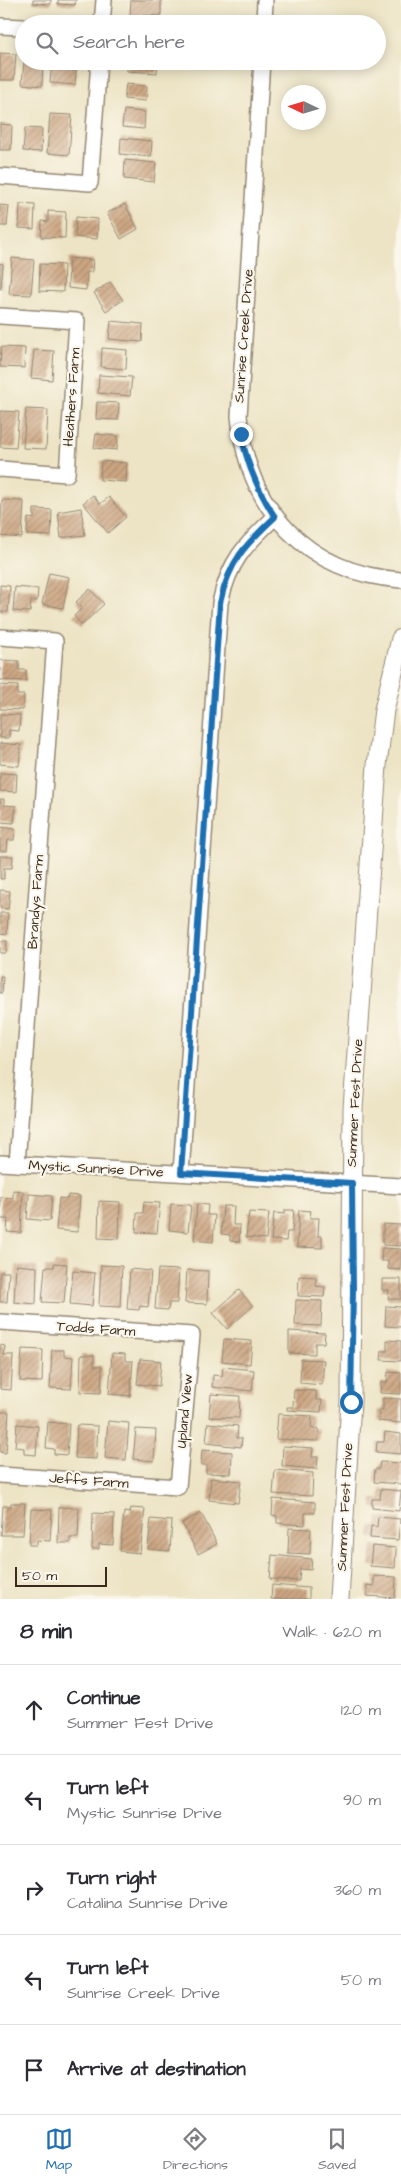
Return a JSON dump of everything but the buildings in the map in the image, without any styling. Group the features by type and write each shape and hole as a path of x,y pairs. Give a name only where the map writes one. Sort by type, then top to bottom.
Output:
{"street":[{"path":"103,15 104,0"},
{"path":"265,15 266,0"},
{"path":"0,26 15,27"},
{"path":"0,176 90,183 98,70"},
{"name":"Sunrise Creek Drive","path":"261,70 239,416 242,443 256,485 275,517 297,540 326,560 364,575 401,580"},
{"name":"Heathers Farm","path":"0,316 77,321 67,474 0,469"},
{"path":"181,1173 220,603 224,584 231,566 254,537 275,517"},
{"name":"Brandys Farm","path":"0,637 55,641 17,1164"},
{"name":"Summer Fest Drive","path":"339,1599 351,1402 353,1109 377,765 384,710 401,639"},
{"name":"Mystic Sunrise Drive","path":"0,1163 401,1186"},
{"name":"Todds Farm","path":"0,1322 192,1335"},
{"name":"Upland View","path":"178,1486 192,1335"},
{"name":"Jeffs Farm","path":"0,1475 178,1486"}],"route":[{"path":"241,434 249,468 256,485 275,517 254,537 231,566 224,584 220,603 181,1173 352,1183 351,1402"}]}
